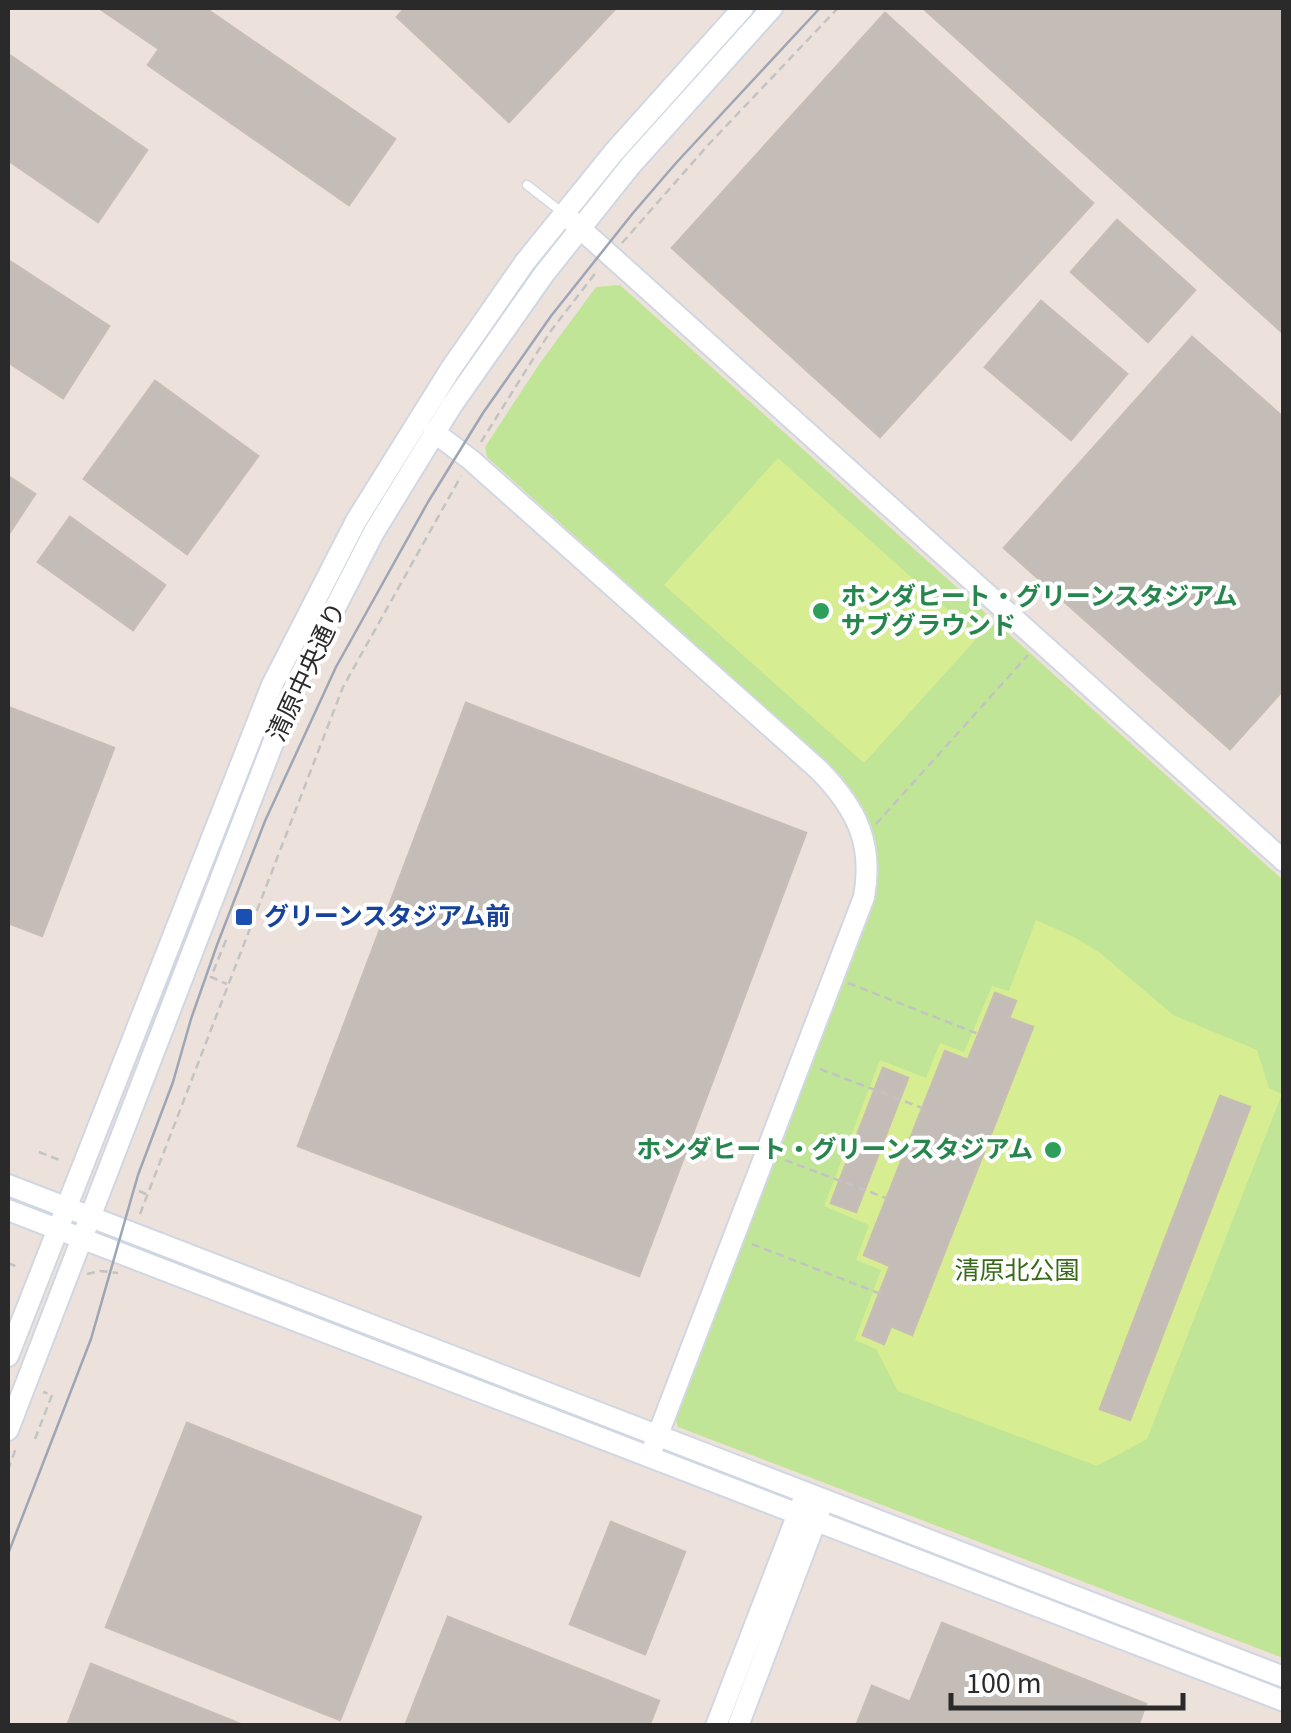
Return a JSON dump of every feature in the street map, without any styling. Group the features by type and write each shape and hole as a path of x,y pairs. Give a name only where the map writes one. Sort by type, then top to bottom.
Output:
{"street":[{"name":"清原中央通り","path":"8,1356 272,684 356,522 416,422 524,262 562,213 743,8"},
{"name":"清原中央通り","path":"8,1430 296,686 374,532 434,432 579,228 772,8"},
{"path":"562,213 1284,861"},
{"path":"434,432 471,460 819,770 848,803 865,843 868,862 864,897 650,1456"},
{"path":"8,1185 658,1436 811,1507 1284,1701"},
{"path":"8,1210 650,1456 811,1507 1284,1677"},
{"path":"716,1726 811,1507"},
{"path":"738,1726 811,1507"}],"lane":[{"path":"528,185 562,213"}],"path":[{"path":"478,448 550,332 610,256 838,8"},
{"path":"138,1220 343,687 464,471"},
{"path":"870,830 1032,650"},
{"path":"226,940 211,977 229,984"},
{"path":"842,980 981,1034"},
{"path":"810,1064 922,1108"},
{"path":"39,1152 73,1166"},
{"path":"774,1156 886,1198"},
{"path":"138,1191 148,1195"},
{"path":"742,1240 882,1294"},
{"path":"8,1263 31,1272"},
{"path":"35,1439 52,1395 37,1390"}],"green space":[{"name":"清原北公園","path":"620,285 1283,880 1283,1658 678,1427 675,1418 873,907 878,869 869,820 839,774 487,457 485,447 596,287"},
{"name":"ホンダヒート・グリーンスタジアム サブグラウンド","path":"778,458 978,637 864,763 664,585"},
{"name":"ホンダヒート・グリーンスタジアム","path":"1036,920 1099,952 1173,1015 1257,1050 1269,1088 1282,1094 1147,1439 1097,1466 898,1391 876,1349 855,1340 881,1270 856,1260 869,1225 824,1206 880,1060 926,1078 940,1043 964,1052 992,986 1009,991"}],"building":[{"path":"99,8 205,8 395,139 349,205 148,65 159,49"},
{"path":"405,8 616,8 509,122 397,17"},
{"path":"923,8 1284,8 1284,334"},
{"path":"885,13 1093,203 880,437 672,248"},
{"path":"8,54 147,150 98,222 8,160"},
{"path":"1117,220 1195,290 1148,342 1071,272"},
{"path":"8,260 109,326 63,398 8,362"},
{"path":"1041,301 1127,374 1071,440 985,367"},
{"path":"1192,337 1284,418 1284,689 1230,749 1004,548"},
{"path":"155,381 258,456 187,554 84,479"},
{"path":"8,476 35,494 8,535"},
{"path":"70,517 165,585 133,630 38,562"},
{"path":"466,703 806,833 639,1276 298,1146"},
{"path":"8,707 114,748 42,936 8,923"},
{"path":"995,993 1016,1001 1009,1018 1033,1027 912,1335 891,1326 884,1344 863,1335 890,1266 864,1255 945,1051 968,1060"},
{"path":"883,1068 908,1078 856,1212 831,1203"},
{"path":"1220,1096 1250,1107 1130,1420 1100,1409"},
{"path":"187,1423 421,1517 340,1720 106,1627"},
{"path":"611,1522 685,1552 645,1654 570,1624"},
{"path":"448,1617 659,1701 649,1726 405,1726"},
{"path":"942,1623 1146,1704 1138,1726 856,1726 872,1686 910,1702"},
{"path":"91,1664 243,1725 243,1726 67,1726"}],"tram line":[{"path":"8,1554 91,1339 138,1175 217,945 265,821 336,667 428,502 483,413 551,316 676,163 820,8"}],"place":[{"name":"ホンダヒート・グリーンスタジアム サブグラウンド","path":"821,611"},
{"name":"グリーンスタジアム前","path":"244,917"},
{"name":"ホンダヒート・グリーンスタジアム","path":"1053,1150"}]}
